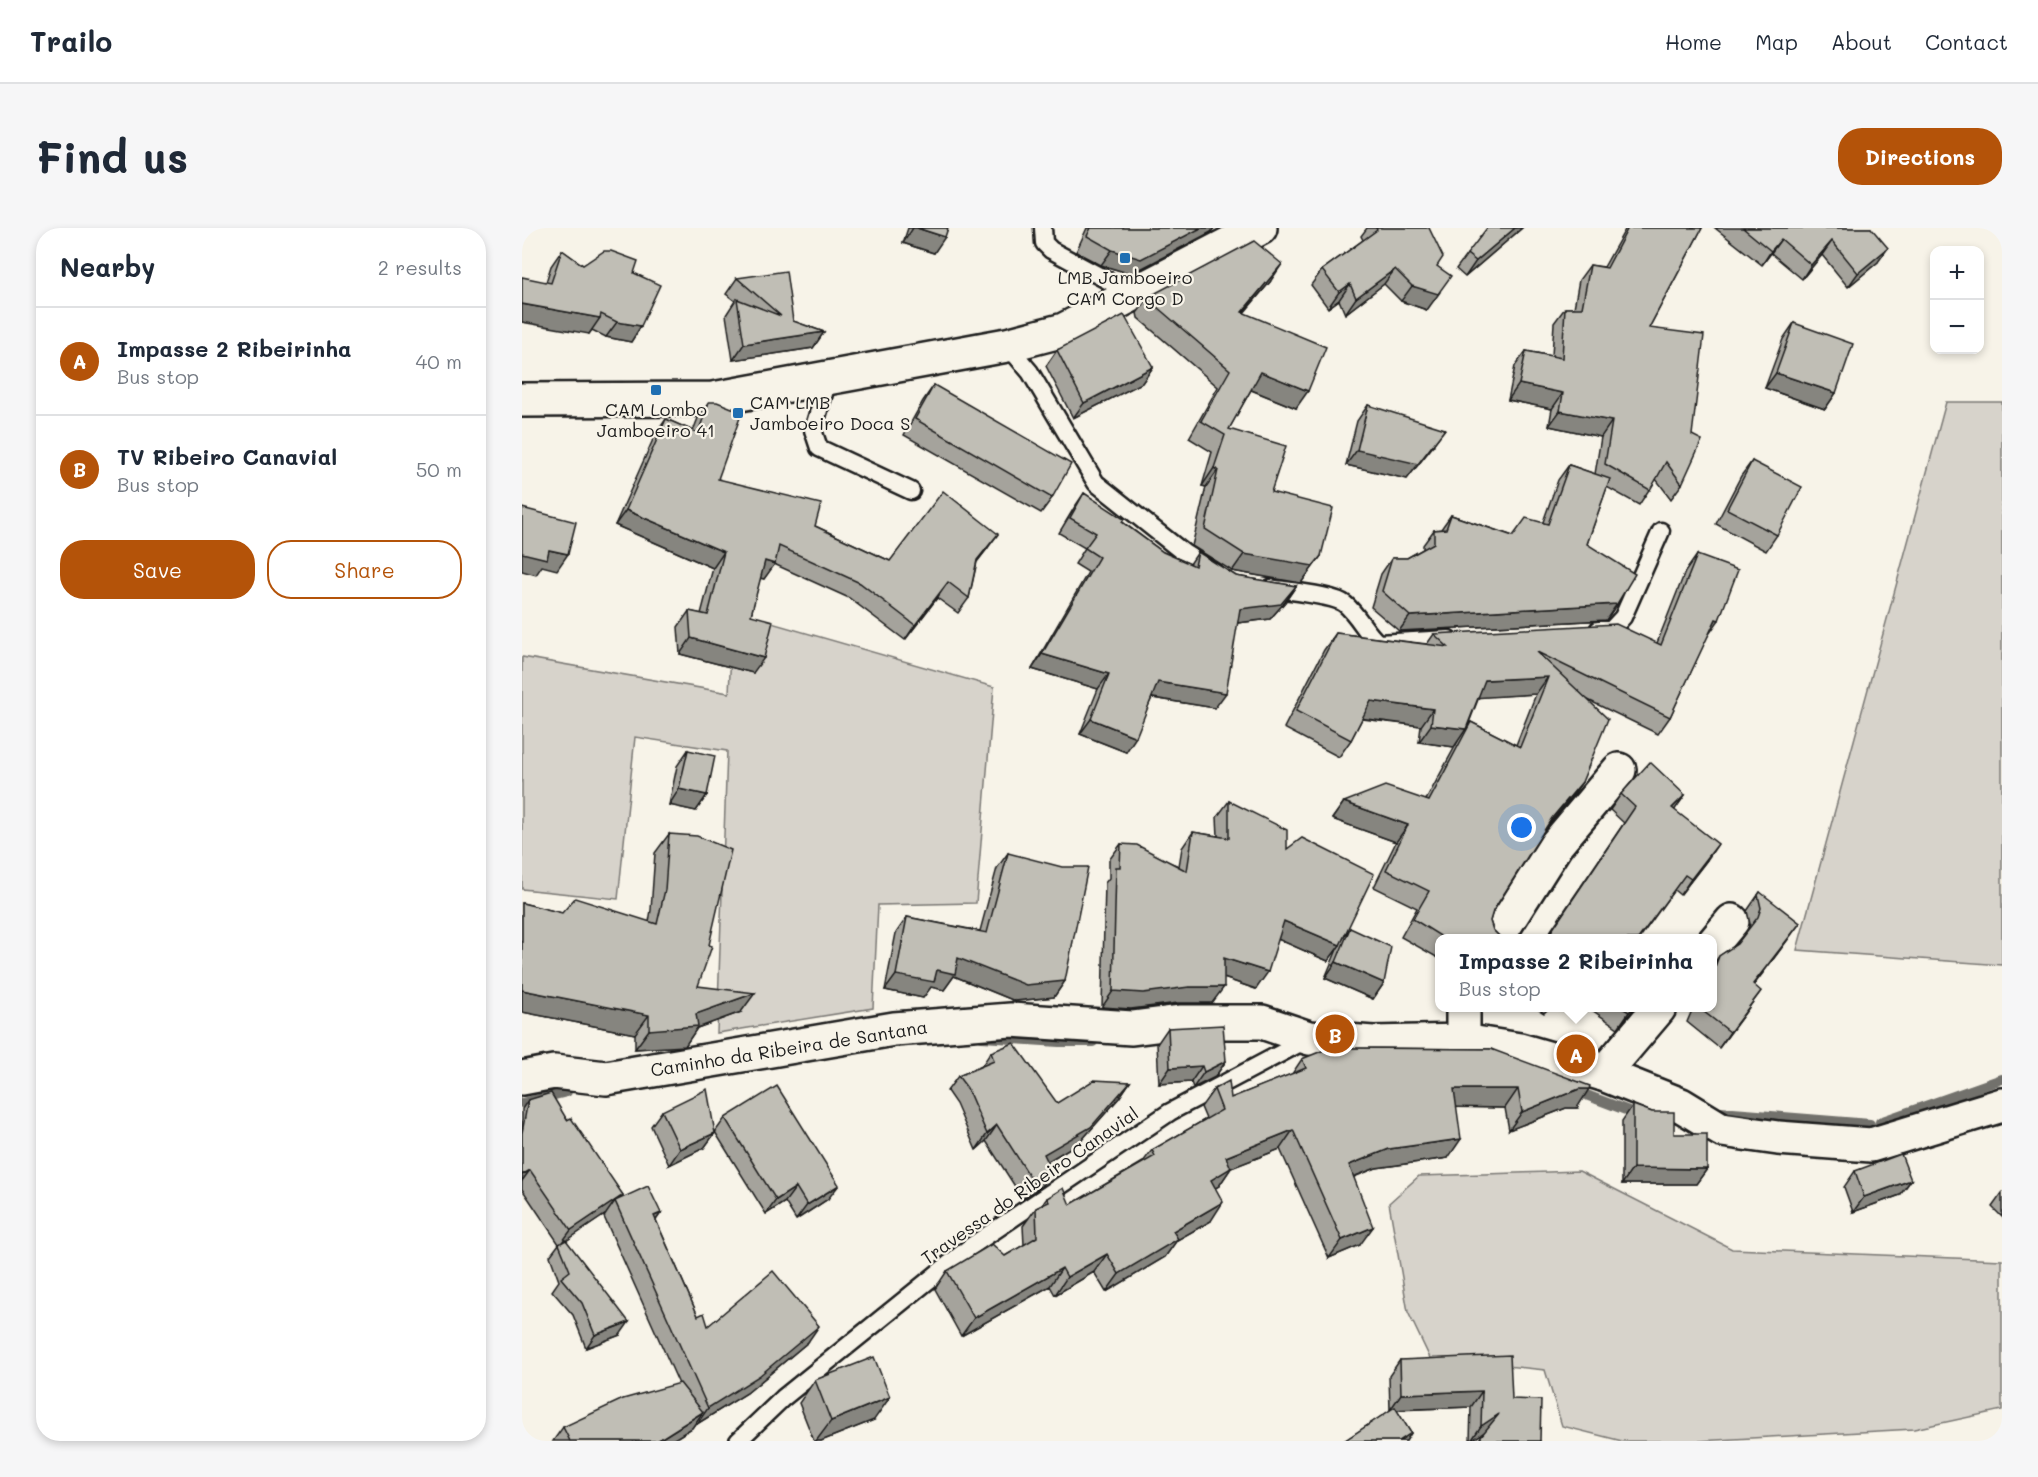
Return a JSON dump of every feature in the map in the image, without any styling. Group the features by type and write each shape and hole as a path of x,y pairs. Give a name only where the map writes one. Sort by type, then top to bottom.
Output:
{"street":[{"path":"522,400 713,399 1007,345 1064,330 1131,293 1260,228"},
{"path":"1500,934 1556,845 1619,770"},
{"path":"1462,1012 1463,1041"},
{"path":"1603,1074 1656,1012"},
{"name":"Caminho da Ribeira de Santana","path":"522,1078 554,1072 606,1078 894,1029 1011,1020 1132,1028 1180,1022 1262,1022 1309,1038 1373,1043 1463,1041 1520,1050 1603,1074 1681,1105 1722,1130 1778,1138 1871,1145 2002,1105"}],"lane":[{"path":"1043,228 1044,243 1051,250 1131,293"},
{"path":"1007,345 1030,372 1096,483 1184,553 1228,581"},
{"path":"829,377 813,430 819,448 911,491"},
{"path":"1578,630 1611,630 1623,617 1661,531"},
{"path":"1251,585 1342,601 1357,616 1367,634 1378,643 1464,638"},
{"name":"Travessa do Ribeiro Canavial","path":"738,1441 783,1398 970,1247 1170,1112 1309,1038"}],"shaded area":[{"path":"1946,402 2002,402 2002,965 1797,950"},
{"path":"733,612 994,687 976,903 878,905 873,1008 717,1033 727,751 635,737 618,899 522,889 522,657 729,693"},
{"path":"1579,1171 1732,1249 2002,1260 2002,1410 1914,1429 1698,1441 1622,1441 1562,1426 1545,1370 1430,1358 1408,1312 1389,1203 1419,1176"}],"building":[{"path":"917,228 948,228 945,237"},
{"path":"1091,228 1201,228 1141,259 1112,250 1087,236"},
{"path":"1376,228 1429,228 1443,257 1437,266 1451,276 1438,294 1412,286 1395,269 1356,298 1350,284 1339,292 1322,270 1377,230"},
{"path":"1487,228 1515,228 1476,261 1467,254"},
{"path":"1628,228 1702,228 1649,328 1704,335 1692,435 1702,440 1682,484 1666,462 1650,490 1605,464 1612,421 1560,411 1563,393 1519,384 1526,351 1562,358 1565,308 1582,308 1590,265 1607,268"},
{"path":"1743,228 1871,228 1888,248 1858,273 1832,241 1811,265 1781,239 1771,251"},
{"path":"1254,241 1282,264 1242,312 1326,347 1308,391 1261,372 1229,429 1286,446 1271,492 1333,508 1321,556 1313,566 1244,554 1205,529 1218,470 1214,468 1225,435 1201,421 1230,370 1150,301 1150,296"},
{"path":"562,250 583,265 604,251 611,251 638,261 634,273 660,285 641,326 617,322 601,314 600,318 522,304 522,277 551,283"},
{"path":"786,271 793,321 824,332 744,344 737,299 781,316 737,278"},
{"path":"1124,315 1153,367 1084,403 1057,350"},
{"path":"1794,323 1853,344 1836,393 1776,373"},
{"path":"934,385 1071,464 1052,498 915,419"},
{"path":"709,402 717,402 742,412 718,479 821,504 815,526 890,561 943,491 998,534 977,560 969,598 948,582 915,625 860,583 779,546 775,564 765,561 751,615 773,621 764,658 691,638 689,611 708,615 724,552 626,510 666,419 698,433"},
{"path":"1368,405 1445,429 1418,464 1357,450"},
{"path":"1752,461 1802,487 1777,535 1727,509"},
{"path":"1569,465 1610,479 1587,544 1635,574 1617,604 1410,616 1382,591 1392,558 1407,558 1434,543 1434,530 1446,529 1451,515 1513,536 1526,518 1548,524"},
{"path":"1084,493 1124,519 1122,522 1163,552 1195,566 1198,552 1236,576 1296,586 1281,604 1240,609 1226,693 1158,682 1136,737 1091,719 1109,674 1042,654 1099,557 1085,548 1096,533 1070,518"},
{"path":"522,508 576,522 568,554 549,550 547,559 522,553"},
{"path":"1697,555 1738,570 1719,620 1716,619 1670,717 1537,652 1608,719 1582,782 1552,818 1493,911 1490,921 1497,934 1437,934 1413,919 1429,891 1386,870 1408,825 1344,802 1385,786 1429,801 1471,722 1520,747 1548,677 1485,680 1466,729 1431,725 1433,709 1371,701 1351,740 1296,711 1336,633 1448,647 1434,634 1616,624 1661,645"},
{"path":"688,750 715,756 707,795 679,789"},
{"path":"1650,762 1685,795 1672,808 1718,844 1691,879 1685,875 1642,934 1549,934 1635,807 1621,794"},
{"path":"1229,801 1287,830 1287,849 1302,838 1374,874 1340,945 1284,921 1268,972 1224,958 1224,987 1189,987 1143,993 1113,991 1116,867 1120,867 1121,844 1137,845 1187,871 1193,832 1229,838"},
{"path":"669,834 697,836 731,850 709,945 712,946 698,986 755,993 696,1014 698,1026 649,1030 649,1015 522,990 522,903 562,913 575,898 657,924 665,890"},
{"path":"1008,853 1062,867 1088,867 1065,981 1026,985 958,958 955,974 937,970 934,982 896,975 907,917 987,933"},
{"path":"1760,892 1800,923 1753,984 1761,991 1730,1032 1704,1012 1717,1012 1717,961 1719,956 1737,944 1758,917 1761,908 1758,895"},
{"path":"1350,928 1391,947 1384,983 1336,962"},
{"path":"1223,1025 1226,1061 1204,1072 1202,1066 1170,1068 1168,1028"},
{"path":"1344,1042 1347,1048 1491,1049 1590,1086 1589,1089 1579,1089 1522,1112 1518,1089 1454,1089 1461,1139 1389,1149 1349,1165 1373,1227 1342,1240 1293,1130 1226,1157 1231,1168 1211,1180 1223,1202 1173,1231 1178,1239 1119,1274 1107,1254 1067,1277 1062,1268 974,1318 947,1271 992,1244 1005,1256 1037,1237 1036,1208 1049,1202 1047,1198 1063,1188 1070,1205 1155,1156 1152,1150 1222,1110 1214,1089 1229,1081 1231,1098 1306,1068 1302,1059"},
{"path":"1014,1043 1057,1103 1094,1080 1130,1082 1091,1127 1044,1154 1052,1171 1034,1183 997,1125 987,1134 967,1088 958,1076 994,1061 991,1052"},
{"path":"777,1086 839,1185 807,1205 796,1187 776,1200 725,1118"},
{"path":"707,1089 715,1133 680,1149 662,1111"},
{"path":"551,1093 567,1120 571,1118 623,1195 571,1230 530,1170 522,1175 522,1133 528,1100"},
{"path":"1633,1105 1652,1112 1674,1112 1674,1134 1707,1134 1707,1169 1633,1168"},
{"path":"1901,1154 1911,1180 1864,1197 1855,1171"},
{"path":"648,1186 661,1213 654,1216 698,1316 704,1313 708,1326 773,1271 819,1326 759,1376 708,1408 615,1201"},
{"path":"566,1240 629,1322 595,1335 582,1303 561,1278 570,1271 559,1244"},
{"path":"1510,1355 1512,1399 1541,1400 1540,1441 1481,1441 1481,1436 1499,1414 1481,1426 1482,1391 1401,1394 1400,1360"},
{"path":"874,1357 890,1397 831,1421 815,1380"},
{"path":"680,1383 703,1412 657,1441 570,1441 563,1427 623,1399"},
{"path":"1395,1407 1411,1433 1399,1441 1344,1441"}],"waterway":[{"path":"982,1037 1093,1042"},
{"path":"1880,1122 2002,1079"},
{"path":"1573,1090 1639,1115"},
{"path":"522,1103 567,1092"},
{"path":"1720,1112 1870,1124"}],"place":[{"name":"LMB Jamboeiro CAM Corgo D","path":"1125,258"},
{"name":"CAM Lombo Jamboeiro 41","path":"656,390"},
{"name":"CAM LMB Jamboeiro Doca S","path":"738,413"},
{"name":"TV Ribeiro Canavial","path":"1335,1034"},
{"name":"Impasse 2 Ribeirinha","path":"1576,1054"}]}
